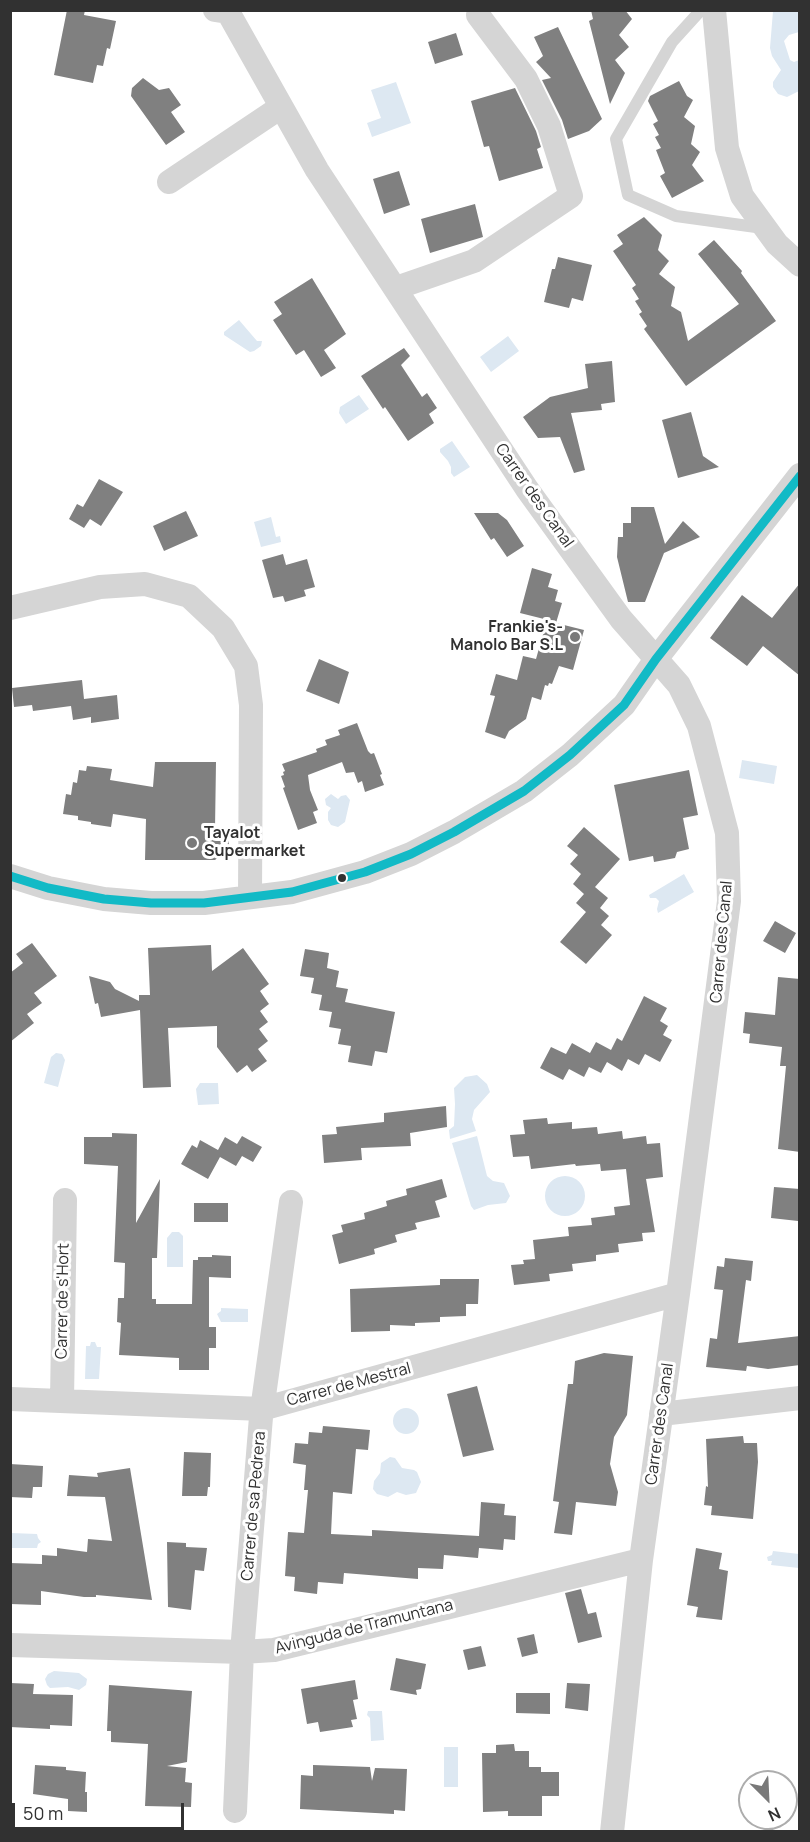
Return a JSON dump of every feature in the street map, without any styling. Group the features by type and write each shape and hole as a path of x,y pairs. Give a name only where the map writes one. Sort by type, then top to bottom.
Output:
{"street":[{"name":"Carrer des Canal","path":"215,10 228,12 317,170 527,489 621,619 679,685 699,726 727,833 729,901 678,1294 640,1560 612,1832"},
{"path":"714,10 727,148 742,196 777,244 800,265"},
{"path":"396,288 474,261 571,196 549,126 526,79 478,15"},
{"path":"169,182 281,107"},
{"path":"10,876 48,888 116,900 151,903 204,903 292,892 365,872 411,854 524,791 570,755 624,705 656,659 800,475"},
{"path":"10,608 100,587 145,584 189,596 224,628 246,666 251,705 250,897"},
{"name":"Carrer de s'Hort","path":"62,1401 65,1200"},
{"name":"Carrer de sa Pedrera","path":"235,1811 242,1652 262,1409 291,1202"},
{"name":"Carrer de Mestral","path":"10,1399 262,1409 678,1294"},
{"path":"661,1414 800,1398"},
{"name":"Avinguda de Tramuntana","path":"10,1645 242,1652 274,1650 640,1560"}],"lane":[{"path":"702,10 672,42 616,139 628,195 676,216 765,228"}],"shaded area":[{"path":"773,11 799,11 799,32 789,35 784,41 790,60 794,62 799,60 799,91 787,97 778,94 773,87 773,82 781,70 770,48"},
{"path":"396,82 411,123 372,137 367,123 381,118 371,90"},
{"path":"239,320 257,341 262,341 261,346 254,351 250,352 224,335 224,332"},
{"path":"508,336 519,351 491,372 480,357"},
{"path":"359,395 369,409 346,424 339,413 340,407"},
{"path":"452,441 470,467 454,477 448,461 440,452 440,449"},
{"path":"271,517 276,537 280,536 281,542 261,547 254,522"},
{"path":"742,760 777,766 774,784 739,778"},
{"path":"331,794 338,799 346,795 350,800 345,822 338,827 331,825 328,820 328,812 331,808 326,805 325,799"},
{"path":"684,874 694,892 658,913 659,901 656,898 650,898 649,895"},
{"path":"56,1053 62,1054 65,1060 58,1087 44,1083 51,1057"},
{"path":"477,1075 487,1084 490,1092 474,1110 472,1119 476,1131 450,1139 449,1130 454,1126 454,1088 465,1077"},
{"path":"200,1083 218,1083 219,1104 198,1105 196,1089"},
{"path":"477,1136 487,1176 493,1181 504,1183 510,1196 506,1203 488,1205 474,1210 452,1143"},
{"path":"565,1176 579,1182 585,1196 579,1210 565,1216 551,1210 545,1196 551,1182"},
{"path":"172,1232 179,1232 183,1236 183,1267 167,1267 167,1238"},
{"path":"221,1308 248,1309 248,1322 221,1322 217,1314"},
{"path":"91,1342 101,1347 99,1379 85,1379 86,1346 90,1346"},
{"path":"406,1408 415,1412 419,1421 415,1430 406,1434 397,1430 393,1421 397,1412"},
{"path":"390,1457 395,1458 402,1468 417,1472 421,1482 416,1493 406,1495 397,1492 388,1497 377,1494 373,1489 374,1481 380,1473 381,1463"},
{"path":"11,1533 37,1534 41,1542 37,1548 11,1548"},
{"path":"773,1551 799,1554 799,1568 771,1565 772,1561 768,1561 767,1557 772,1555"},
{"path":"54,1671 79,1673 87,1679 86,1685 79,1690 68,1687 50,1688 45,1679"},
{"path":"368,1711 382,1711 384,1740 371,1741"},
{"path":"444,1747 458,1747 458,1787 444,1787"}],"building":[{"path":"67,10 85,10 84,15 116,21 110,49 107,48 103,66 97,65 93,83 54,75"},
{"path":"591,10 625,10 632,19 619,35 629,47 615,60 625,73 610,104 589,21 593,19"},
{"path":"558,27 602,119 589,131 568,139 562,120 542,80 551,78 536,62 543,56 534,37"},
{"path":"456,33 463,55 435,64 428,42"},
{"path":"143,78 159,90 169,88 181,105 171,112 185,132 166,145 131,96 132,88"},
{"path":"679,81 687,96 693,100 684,117 695,126 691,144 700,152 692,165 704,181 672,198 660,176 665,173 656,150 661,148 655,137 659,135 653,124 658,121 648,101 650,96"},
{"path":"515,88 536,131 541,147 537,149 543,168 499,181 489,146 484,147 471,101"},
{"path":"399,171 410,205 384,214 373,179"},
{"path":"475,204 483,237 430,253 421,219"},
{"path":"644,217 662,235 658,250 669,261 659,274 675,287 671,306 681,312 688,341 739,304 698,254 714,240 742,271 741,273 776,321 686,386 644,329 647,326 639,314 642,312 635,301 639,299 632,288 636,285 613,251 623,244 617,235"},
{"path":"558,257 592,265 583,301 572,298 569,308 544,302 552,269 555,269"},
{"path":"312,278 346,334 324,350 336,368 321,377 304,350 296,355 273,320 282,314 274,302"},
{"path":"404,348 410,356 401,365 422,397 427,393 437,408 429,414 434,423 408,441 361,376"},
{"path":"612,361 615,402 601,404 602,410 571,413 585,470 574,473 560,437 538,438 523,417 550,397 588,388 585,364"},
{"path":"691,412 703,456 719,467 678,478 662,420"},
{"path":"99,479 123,492 101,526 90,519 84,528 69,519 77,504 83,507"},
{"path":"631,507 654,507 665,544 683,521 700,537 664,553 645,602 628,602 617,557 618,537 623,537 623,523 631,523"},
{"path":"186,511 198,536 164,551 153,526"},
{"path":"474,513 498,513 507,520 524,546 507,557 494,538 491,540"},
{"path":"283,554 286,565 307,559 315,587 304,590 306,596 285,602 283,596 273,598 262,560"},
{"path":"532,568 552,574 548,587 558,590 555,601 562,603 556,623 584,630 573,670 559,666 552,684 545,685 541,700 532,697 526,719 509,731 505,739 485,732 495,696 490,695 496,674 517,680 523,656 536,659 547,620 556,622 520,613"},
{"path":"800,583 800,676 763,646 747,666 710,638 742,595 772,618"},
{"path":"319,659 349,672 339,704 306,691"},
{"path":"82,680 84,699 117,695 119,719 91,723 91,717 73,720 71,706 33,711 32,705 14,707 12,688"},
{"path":"357,723 368,751 371,754 374,753 384,785 365,792 362,781 358,783 354,772 346,773 342,762 308,775 310,790 318,810 313,812 317,823 298,830 283,788 285,787 281,776 285,771 282,764 317,752 316,749 327,745 325,740 340,735 338,730"},
{"path":"155,762 216,762 215,829 228,828 229,847 215,860 145,860 146,819 113,814 111,827 91,824 91,822 78,820 78,816 63,814 66,794 71,795 73,782 77,783 79,770 86,771 87,766 112,769 110,780 153,787"},
{"path":"689,770 698,815 683,818 689,849 677,852 675,858 654,862 653,856 629,861 614,785"},
{"path":"584,827 620,859 595,887 608,898 600,908 609,916 601,925 612,935 586,964 560,942 586,912 576,903 584,894 573,884 581,874 570,864 578,855 567,846"},
{"path":"775,921 796,933 785,953 763,941"},
{"path":"32,943 57,976 34,993 42,1003 27,1014 34,1023 10,1042 10,973 23,963 16,954"},
{"path":"211,945 212,971 243,948 269,984 260,991 269,1004 260,1011 268,1022 259,1029 268,1041 258,1049 267,1061 252,1072 247,1065 237,1073 217,1047 217,1026 168,1028 171,1087 143,1088 140,1010 101,1017 98,1003 95,1004 89,976 110,982 115,989 139,1001 139,995 150,995 148,948"},
{"path":"305,949 329,953 327,968 339,971 336,987 348,989 345,1002 395,1012 387,1053 375,1051 372,1066 348,1062 351,1046 338,1044 341,1029 329,1027 332,1012 319,1010 322,995 311,993 314,978 300,976"},
{"path":"778,977 800,979 800,1152 778,1149 786,1066 780,1066 782,1047 749,1043 750,1034 743,1033 745,1012 775,1015"},
{"path":"644,996 667,1008 660,1021 668,1026 663,1035 672,1040 660,1062 645,1054 639,1065 628,1059 622,1071 607,1062 601,1073 589,1067 584,1077 569,1069 563,1080 540,1068 551,1047 566,1054 572,1043 590,1053 596,1042 611,1050 617,1038 622,1041"},
{"path":"446,1106 447,1127 410,1133 411,1146 361,1148 362,1160 324,1163 322,1135 337,1134 336,1127 384,1122 384,1113"},
{"path":"547,1118 548,1124 572,1122 572,1129 597,1127 598,1134 622,1131 623,1139 646,1136 647,1144 660,1143 663,1177 646,1179 655,1232 642,1233 643,1241 618,1244 619,1252 596,1255 596,1261 572,1264 573,1271 549,1274 550,1281 514,1285 511,1265 524,1264 523,1260 535,1259 533,1240 569,1236 568,1227 592,1225 591,1218 615,1215 614,1207 630,1205 626,1169 601,1171 600,1164 576,1166 575,1164 531,1169 529,1156 513,1157 510,1135 525,1134 523,1120"},
{"path":"112,1133 137,1134 136,1223 160,1179 157,1258 152,1258 152,1299 156,1299 156,1304 192,1304 193,1260 198,1260 198,1257 212,1257 212,1255 231,1256 231,1278 209,1277 209,1327 216,1327 216,1348 209,1348 209,1370 179,1370 179,1358 119,1355 121,1323 117,1322 118,1298 124,1298 125,1263 114,1262 118,1166 84,1164 84,1137 112,1137"},
{"path":"242,1136 262,1147 253,1162 242,1156 236,1166 220,1157 208,1179 181,1164 192,1145 197,1148 200,1140 218,1150 225,1137 237,1144"},
{"path":"442,1179 447,1197 435,1201 440,1217 415,1223 417,1229 395,1235 397,1242 374,1249 375,1254 339,1264 332,1235 343,1232 341,1225 365,1219 364,1213 387,1206 386,1201 407,1195 406,1189"},
{"path":"774,1187 800,1189 798,1221 771,1218"},
{"path":"194,1203 228,1203 228,1222 194,1222"},
{"path":"725,1258 753,1261 751,1281 746,1280 738,1343 800,1336 800,1365 768,1369 747,1366 746,1371 706,1367 710,1338 717,1339 723,1290 714,1289 717,1266 724,1267"},
{"path":"440,1279 479,1279 478,1304 466,1304 466,1316 440,1317 440,1322 415,1323 415,1326 390,1325 390,1331 351,1332 350,1289 440,1285"},
{"path":"604,1353 633,1356 627,1415 614,1437 610,1464 618,1492 616,1506 576,1502 572,1535 554,1533 559,1502 553,1501 568,1384 573,1384 575,1361"},
{"path":"477,1386 494,1450 463,1457 447,1394"},
{"path":"323,1426 370,1430 368,1450 356,1449 352,1494 333,1492 331,1534 372,1536 372,1530 479,1536 481,1502 505,1504 504,1515 516,1516 515,1540 504,1539 503,1550 479,1548 478,1558 444,1555 443,1569 418,1568 418,1579 344,1573 343,1584 318,1582 317,1594 294,1591 295,1577 285,1576 288,1532 304,1533 308,1490 304,1490 306,1465 293,1463 295,1443 308,1444 309,1432 322,1433"},
{"path":"743,1436 744,1443 757,1443 758,1462 753,1519 711,1515 712,1506 704,1505 706,1486 708,1487 706,1439"},
{"path":"184,1452 211,1453 210,1487 208,1487 207,1496 182,1496"},
{"path":"10,1464 43,1466 42,1487 33,1487 32,1498 10,1497"},
{"path":"130,1468 152,1600 96,1595 96,1597 84,1597 41,1591 41,1605 10,1604 10,1563 42,1564 42,1555 57,1556 57,1548 87,1552 88,1539 112,1541 105,1497 67,1496 69,1475 98,1477 97,1473"},
{"path":"167,1542 186,1543 186,1547 207,1548 204,1571 195,1570 191,1610 168,1607"},
{"path":"696,1548 722,1553 719,1569 728,1571 722,1620 696,1617 698,1607 687,1605"},
{"path":"581,1589 588,1614 596,1612 602,1637 578,1643 565,1593"},
{"path":"534,1634 538,1653 522,1657 517,1638"},
{"path":"481,1646 486,1666 468,1670 463,1650"},
{"path":"396,1658 426,1664 421,1689 416,1690 417,1695 390,1690"},
{"path":"355,1680 358,1699 353,1700 357,1719 351,1720 353,1727 320,1732 318,1722 307,1724 301,1689"},
{"path":"10,1683 34,1684 33,1694 73,1695 72,1726 50,1725 50,1729 10,1727"},
{"path":"567,1683 590,1684 588,1711 565,1708"},
{"path":"109,1685 192,1691 187,1762 167,1766 186,1768 185,1782 192,1783 191,1807 145,1806 148,1744 111,1742 111,1731 107,1731"},
{"path":"516,1693 550,1693 550,1714 516,1713"},
{"path":"514,1744 515,1751 529,1751 529,1767 541,1767 541,1772 559,1772 559,1796 542,1796 542,1816 508,1816 508,1811 483,1812 482,1753 496,1753 496,1745"},
{"path":"35,1765 66,1767 66,1770 86,1772 87,1812 68,1811 68,1799 33,1794"},
{"path":"313,1765 370,1767 372,1781 375,1768 407,1769 405,1811 394,1810 394,1814 300,1809 301,1775 313,1776"}],"transit line":[{"path":"10,876 48,888 104,899 151,903 204,903 292,892 365,872 411,854 524,791 570,755 624,705 656,659 800,476"}],"place":[{"name":"Frankie's- Manolo Bar S.L","path":"575,637"},
{"name":"Tayalot Supermarket","path":"192,843"}]}
